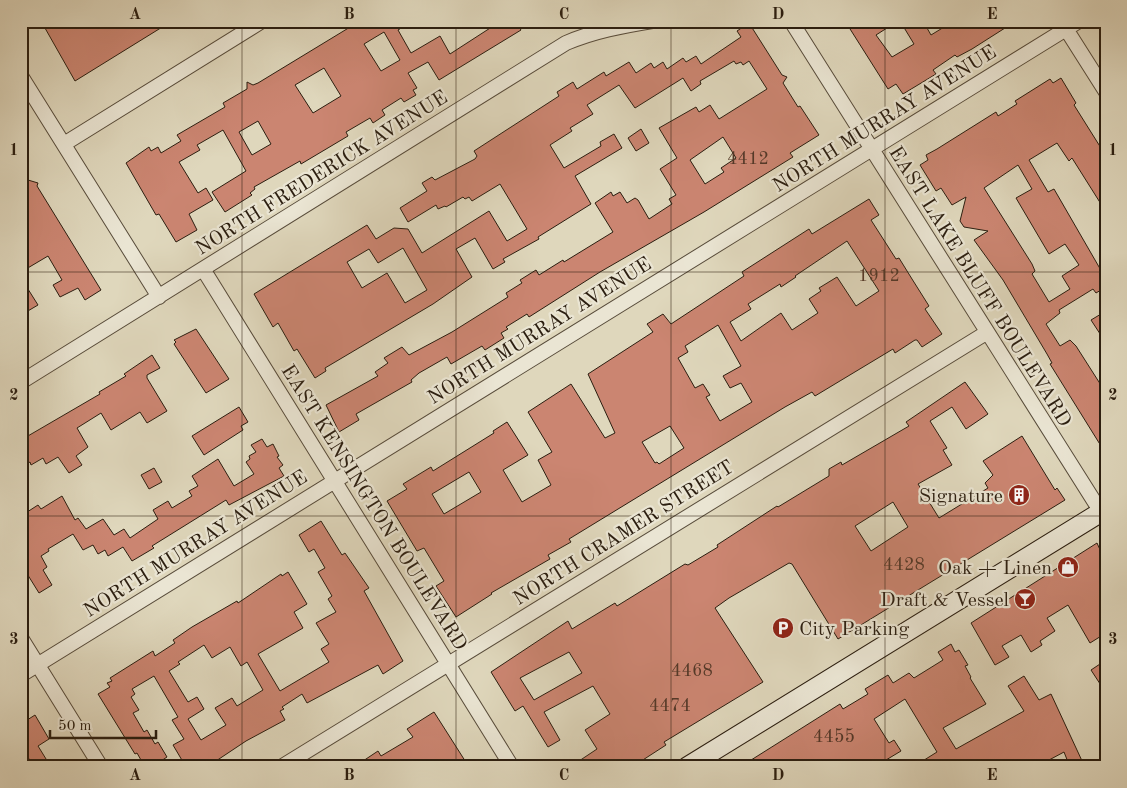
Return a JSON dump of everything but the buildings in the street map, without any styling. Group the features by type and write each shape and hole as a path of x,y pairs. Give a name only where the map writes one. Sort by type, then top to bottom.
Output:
{"main road":[{"path":"687,767 1104,514"}],"street":[{"path":"64,144 262,21"},
{"name":"NORTH FREDERICK AVENUE","path":"21,382 566,44 585,35 652,21"},
{"name":"EAST LAKE BLUFF BOULEVARD","path":"792,21 986,333 1104,514"},
{"name":"NORTH MURRAY AVENUE","path":"21,675 872,148 1063,25 1079,21"},
{"path":"1063,25 1106,92"},
{"path":"21,76 159,297"},
{"name":"EAST KENSINGTON BOULEVARD","path":"203,269 512,767"},
{"name":"NORTH CRAMER STREET","path":"281,767 986,333"},
{"path":"21,638 101,767"}],"place":[{"name":"Signature","path":"1019,495"},
{"name":"Oak + Linen","path":"1068,567"},
{"name":"Draft & Vessel","path":"1025,599"},
{"name":"City Parking","path":"783,628"}]}
